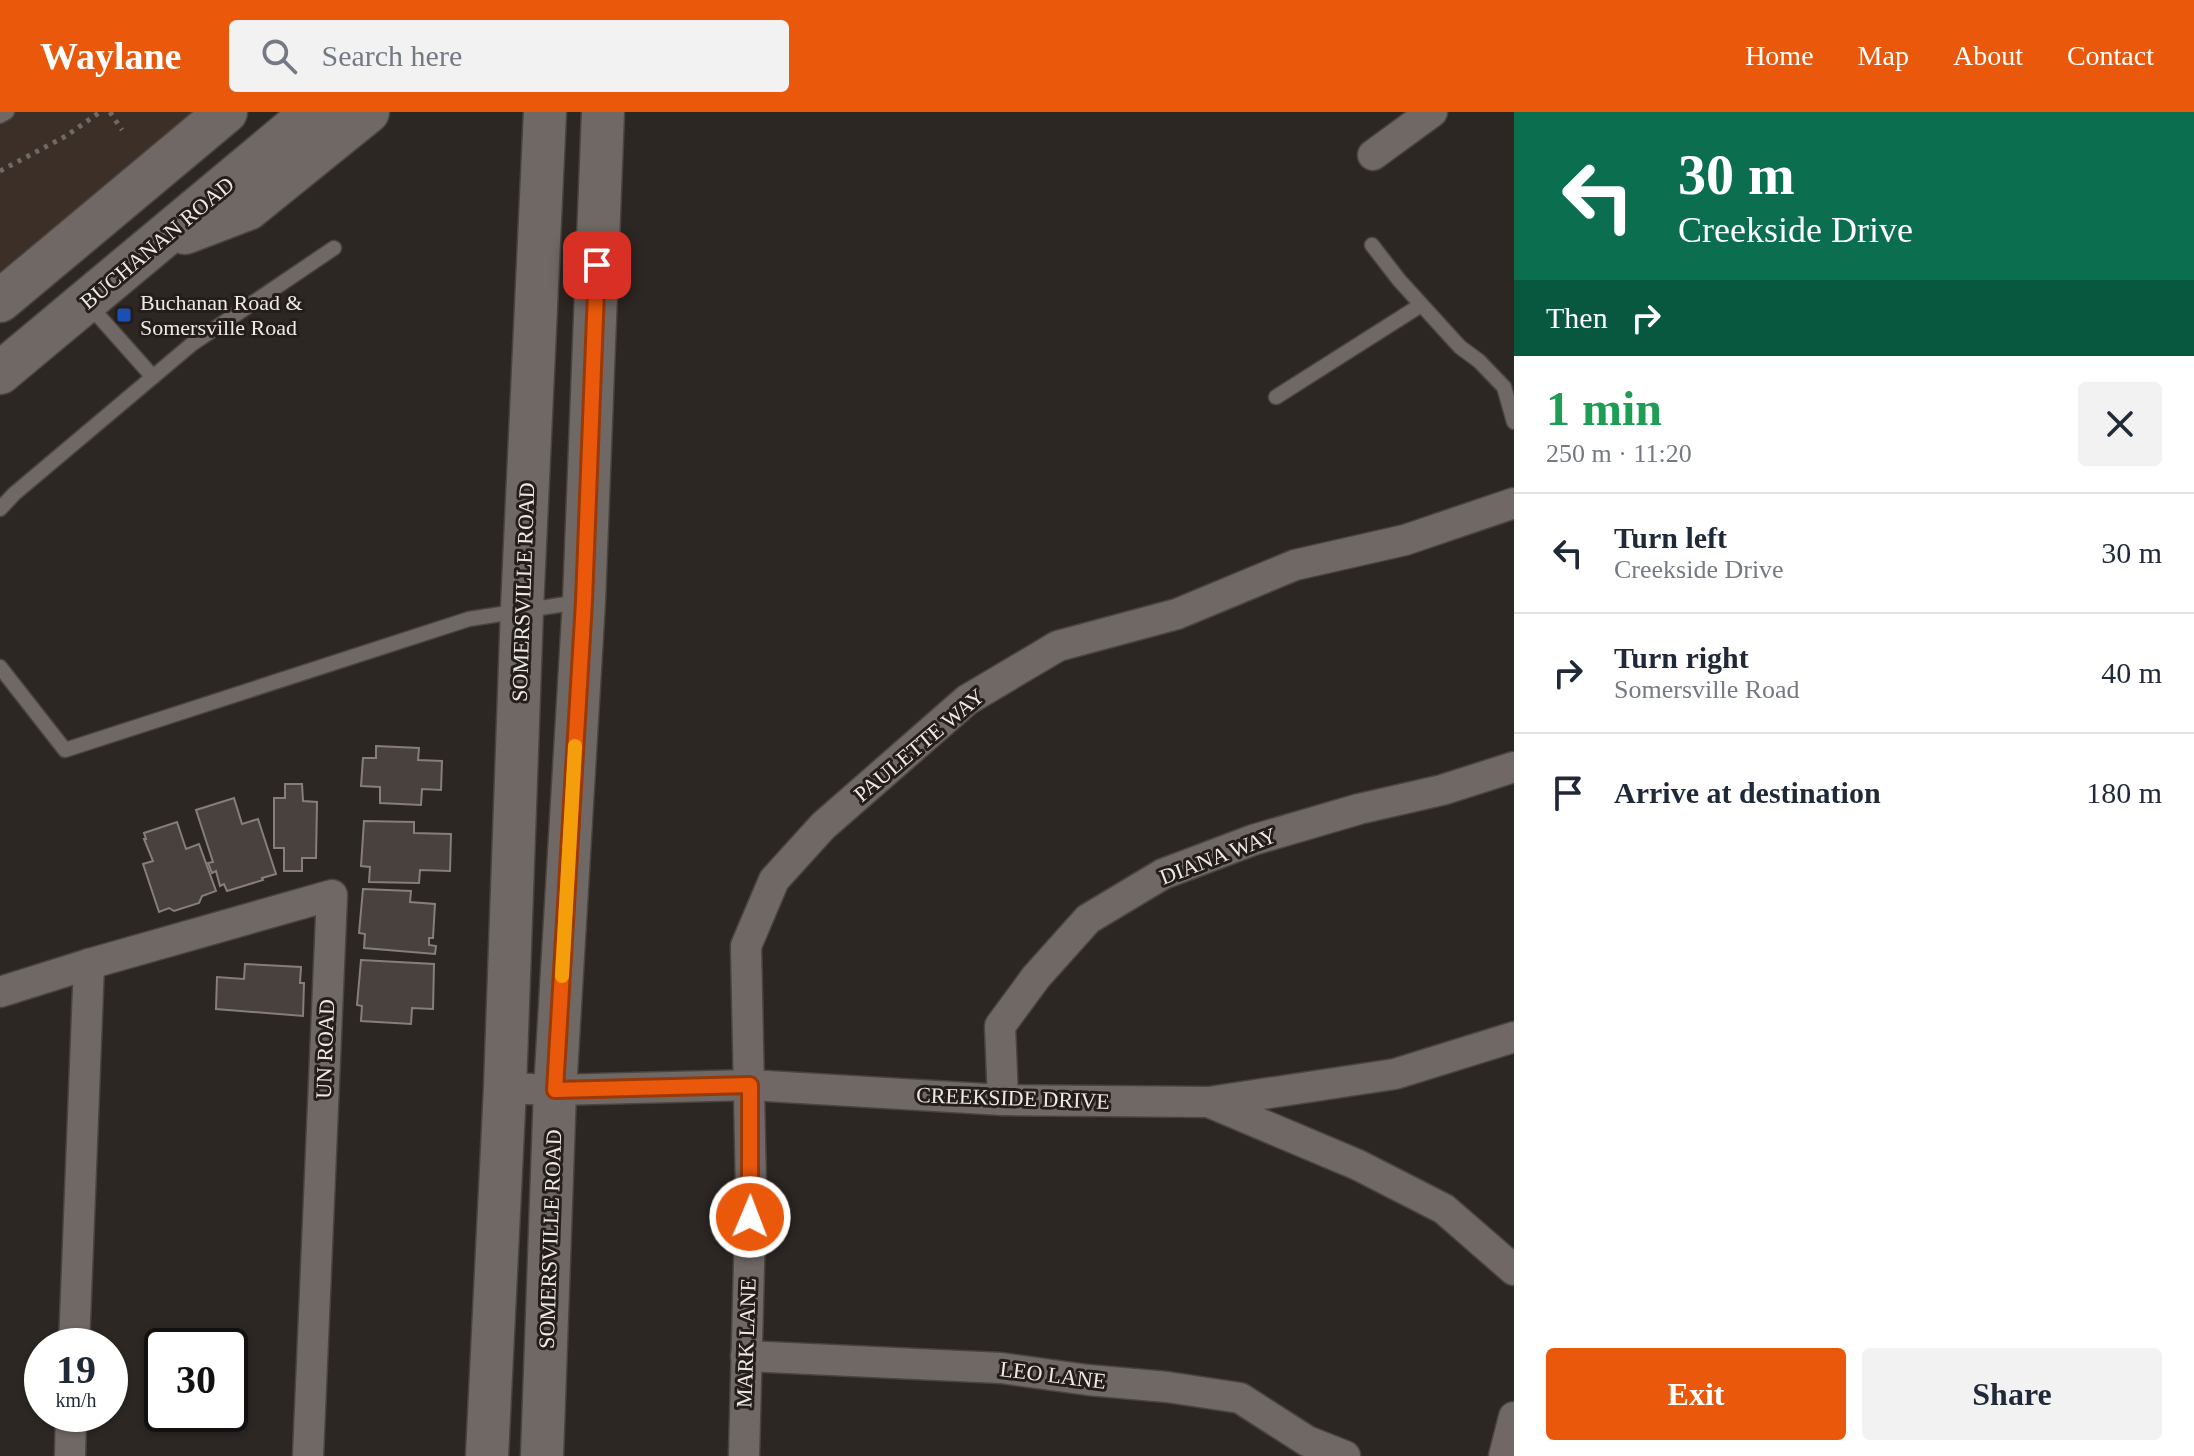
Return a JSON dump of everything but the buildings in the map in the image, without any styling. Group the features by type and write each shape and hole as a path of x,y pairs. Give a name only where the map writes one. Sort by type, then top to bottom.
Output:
{"main road":[{"name":"BUCHANAN ROAD","path":"0,373 313,112"},
{"path":"154,245 248,209 368,112"},
{"path":"517,112 542,159"},
{"name":"SOMERSVILLE ROAD","path":"487,1456 545,112"},
{"name":"SOMERSVILLE ROAD","path":"542,1456 555,1090 584,601 603,112"},
{"path":"0,301 206,123"}],"street":[{"path":"1373,155 1432,112"},
{"name":"PAULETTE WAY","path":"750,1085 746,946 774,880 823,826 967,700 1058,646 1177,614 1295,565 1405,540 1514,503"},
{"name":"DIANA WAY","path":"1003,1100 1000,1026 1036,977 1088,919 1163,874 1253,840 1359,809 1442,790 1514,767"},
{"name":"UN ROAD","path":"0,992 332,895 308,1456"},
{"path":"75,1328 89,964"},
{"name":"CREEKSIDE DRIVE","path":"505,1088 555,1090 750,1085 1003,1100 1209,1102 1395,1074 1514,1037"},
{"name":"MARK LANE","path":"744,1456 751,1189 750,1085"},
{"path":"1209,1102 1358,1165 1444,1209 1514,1270"},
{"name":"LEO LANE","path":"746,1356 1001,1368 1240,1398 1307,1441 1345,1456"},
{"path":"1504,1456 1514,1417"},
{"path":"70,1456 71,1432"}],"lane":[{"path":"0,116 7,112"},
{"path":"1372,245 1460,347 1479,361 1504,387 1514,422"},
{"path":"0,509 192,344 334,248"},
{"path":"86,301 153,377"},
{"path":"1276,397 1421,305"},
{"path":"0,667 65,750 469,619 584,601"}],"path":[{"path":"0,171 66,136 100,112"},
{"path":"110,112 122,130"}],"shaded area":[{"path":"0,112 203,112 0,282"}],"slow traffic":[{"path":"562,976 575,746"}],"place":[{"name":"Buchanan Road & Somersville Road","path":"124,315"}],"route":[{"path":"597,265 584,601 555,1090 750,1085 750,1217"}]}
